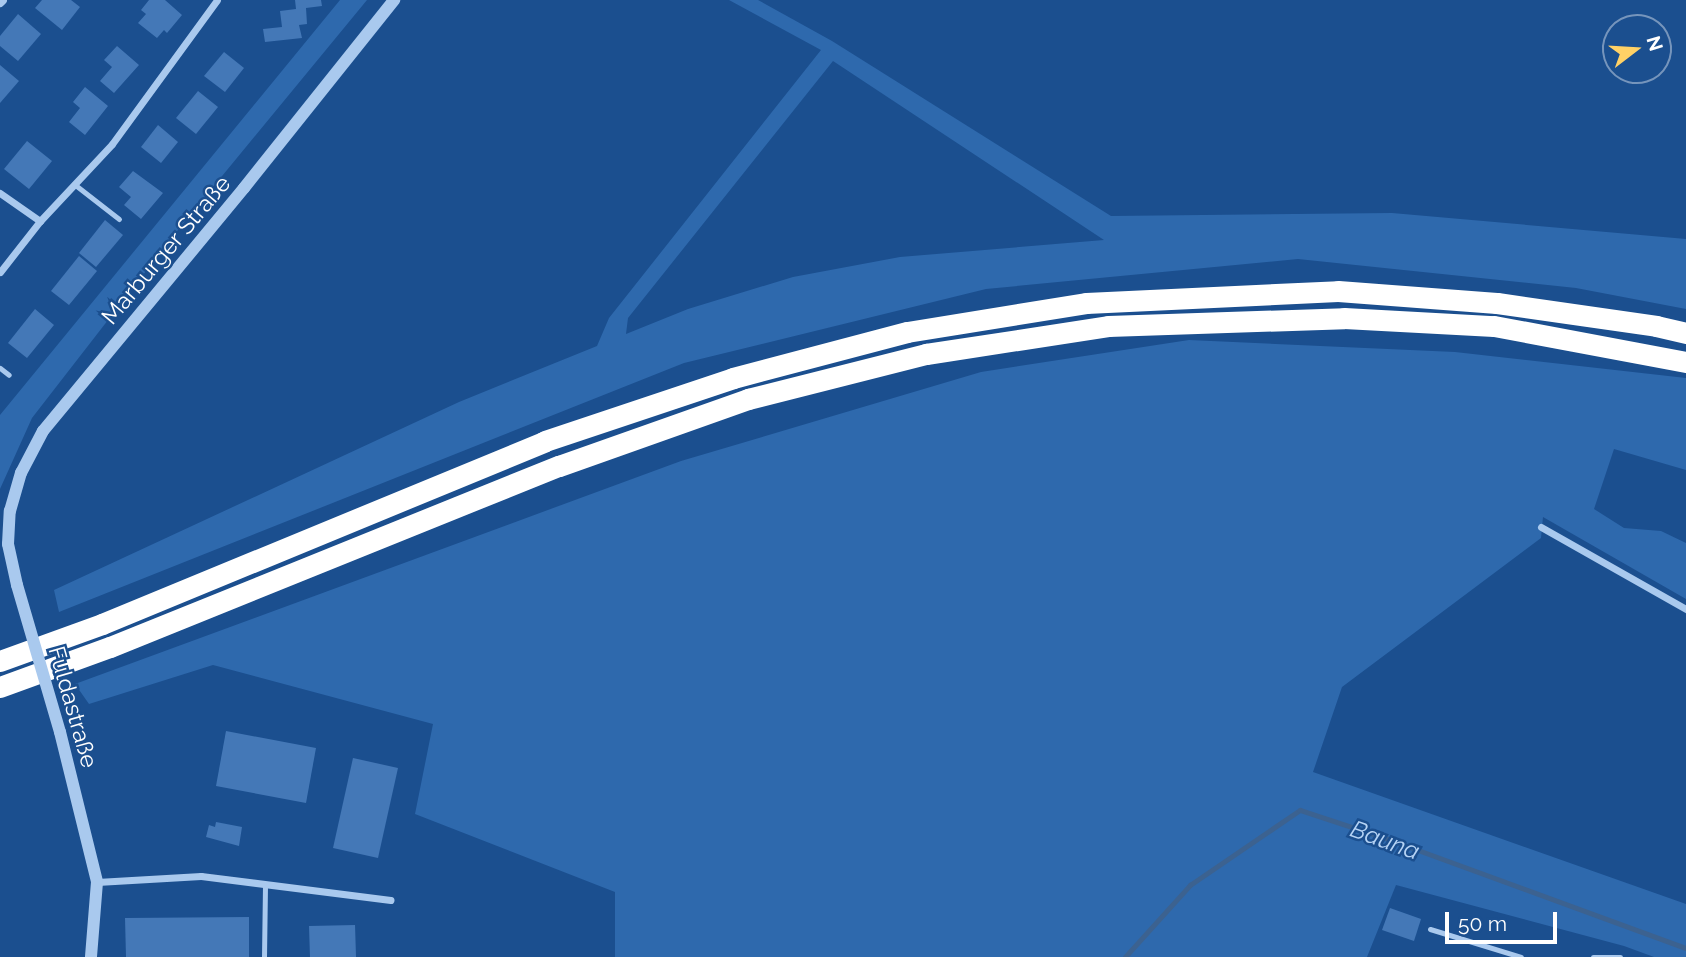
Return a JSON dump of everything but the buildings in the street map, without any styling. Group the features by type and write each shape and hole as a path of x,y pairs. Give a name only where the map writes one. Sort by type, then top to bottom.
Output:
{"highway":[{"path":"0,661 102,624 545,441 733,377 907,332 1086,303 1338,291 1497,303 1656,326 1686,333"},
{"path":"0,687 110,647 572,461 748,399 926,354 1108,326 1343,318 1494,326 1686,362"}],"street":[{"path":"0,272 40,221 112,144 216,0"},
{"name":"Marburger Straße","path":"4,545 14,495 43,431 244,188 394,0"},
{"path":"0,193 40,221"},
{"path":"1541,527 1686,610"},
{"name":"Fuldastraße","path":"4,545 60,732 97,882 91,957"},
{"path":"97,882 201,876 390,900"}],"lane":[{"path":"75,184 118,219"},
{"path":"0,368 9,375"},
{"path":"264,957 265,884"},
{"path":"1430,929 1521,957"},
{"path":"1496,957 1508,953"},
{"path":"1594,957 1620,957"}],"shaded area":[{"path":"340,0 367,0 181,226 32,418 0,489 0,415"},
{"path":"729,0 758,0 832,41 1111,216 1392,213 1686,239 1686,309 1576,288 1298,259 986,289 684,363 59,612 54,590 459,402 597,346 609,318 821,50","holes":["833,61 1104,240 900,257 793,277 688,309 626,334 628,318"]},
{"path":"1189,340 1455,352 1686,378 1686,470 1614,449 1594,509 1624,528 1661,531 1686,543 1686,599 1543,517 1541,538 1342,687 1313,772 1686,904 1686,957 1654,957 1624,946 1396,885 1367,957 615,957 615,892 415,814 433,724 213,665 89,704 75,684 681,461 981,372"}],"waterway":[{"name":"Bauna","path":"1125,957 1190,885 1300,810 1388,839 1686,948"}]}
